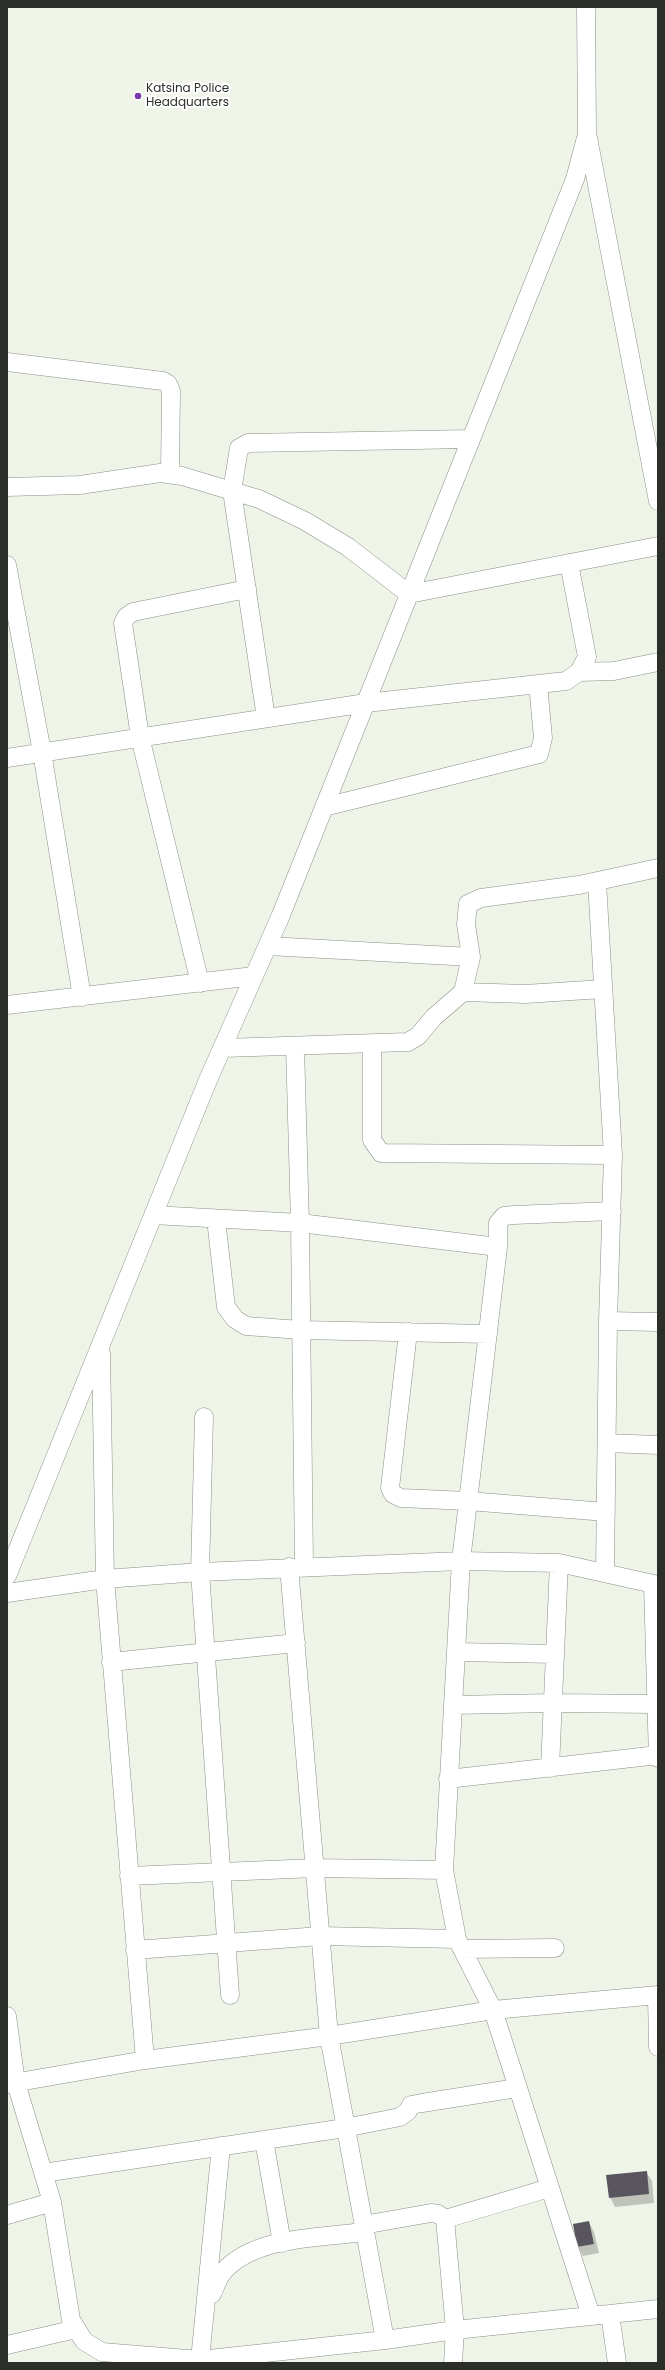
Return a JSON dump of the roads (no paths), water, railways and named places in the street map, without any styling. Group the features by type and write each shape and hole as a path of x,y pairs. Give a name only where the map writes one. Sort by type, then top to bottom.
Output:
{"street":[{"path":"586,7 587,134 658,501"},
{"path":"7,1576 153,1215 223,1048 268,946 366,703 575,179 587,134"},
{"path":"7,362 163,381 168,384 171,391 170,473"},
{"path":"266,718 232,491 239,448 248,443 471,439"},
{"path":"7,487 80,485 170,473 259,499 305,521 348,547 409,594 658,546"},
{"path":"7,758 366,703 566,681 579,672 587,657 569,563"},
{"path":"8,572 42,752 82,997"},
{"path":"200,983 140,737 123,634 123,623 126,617 133,612 247,589"},
{"path":"579,672 614,671 658,662"},
{"path":"324,807 539,754 543,738 538,684"},
{"path":"223,1048 372,1045 408,1042 418,1036 434,1017 463,992 471,957 466,924 468,904 481,898 597,882 658,868"},
{"path":"597,882 614,1155 608,1321 605,1572"},
{"path":"268,946 471,957"},
{"path":"7,1005 254,976"},
{"path":"463,992 525,994 603,989"},
{"path":"372,1045 372,1140 382,1153 614,1155"},
{"path":"295,1046 302,1330 296,1643 329,2036 363,2229 385,2340"},
{"path":"591,2316 493,2010 460,1944 444,1870 461,1561 498,1247 498,1223 504,1216 612,1211"},
{"path":"153,1215 300,1223 498,1247"},
{"path":"216,1219 226,1307 235,1319 246,1326 302,1330 488,1334"},
{"path":"608,1321 658,1322"},
{"path":"408,1332 390,1488 393,1494 401,1498 468,1501 606,1512"},
{"path":"101,1344 105,1579 145,2060"},
{"path":"204,1416 200,1572 230,1995"},
{"path":"607,1443 658,1445"},
{"path":"7,1593 105,1579 200,1572 461,1561 559,1563 655,1584 658,1758"},
{"path":"550,1768 559,1563"},
{"path":"111,1662 296,1643"},
{"path":"456,1652 555,1654"},
{"path":"453,1705 552,1703 656,1704"},
{"path":"448,1779 658,1755"},
{"path":"129,1876 315,1868 444,1870"},
{"path":"136,1950 320,1936 555,1948"},
{"path":"11,2083 145,2060 329,2036 493,2010 658,1995 658,2047"},
{"path":"7,2016 11,2083 52,2202 71,2320 84,2341 102,2352 169,2361 200,2360 385,2340 455,2330 658,2310"},
{"path":"43,2173 345,2128 400,2118 408,2111 411,2105 517,2088"},
{"path":"264,2140 282,2243"},
{"path":"200,2360 207,2304 221,2146"},
{"path":"445,2219 549,2188"},
{"path":"7,2215 52,2202"},
{"path":"207,2304 222,2273 246,2253 270,2244 363,2229 430,2213 438,2214 445,2219 455,2330 453,2363"},
{"path":"610,2314 617,2363"},
{"path":"7,2345 76,2329"}],"place":[{"name":"Katsina Police Headquarters","path":"138,96"}]}
